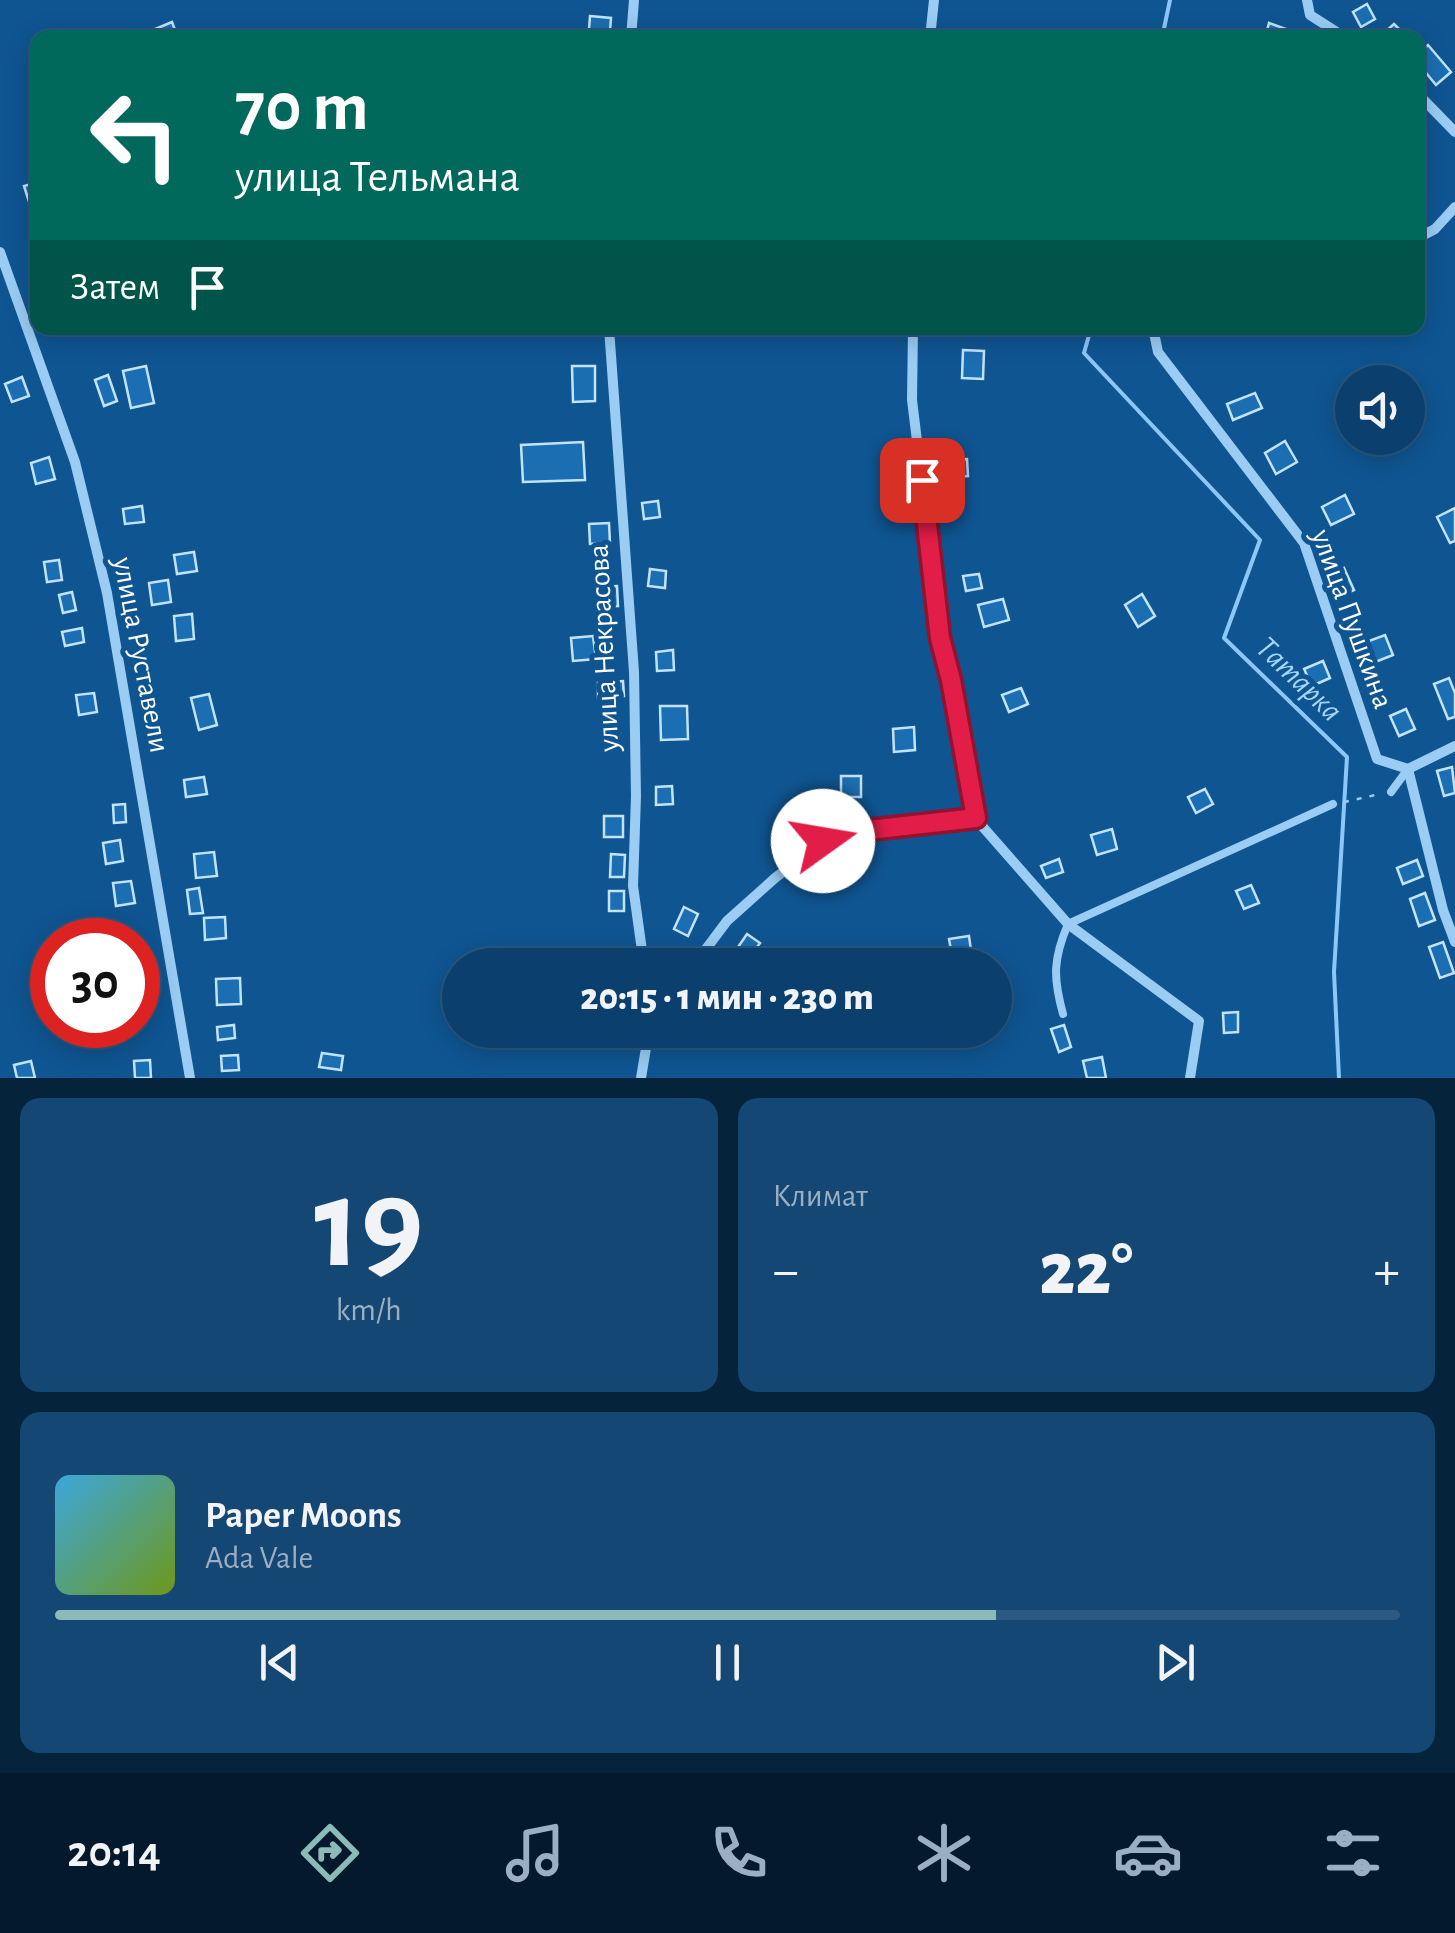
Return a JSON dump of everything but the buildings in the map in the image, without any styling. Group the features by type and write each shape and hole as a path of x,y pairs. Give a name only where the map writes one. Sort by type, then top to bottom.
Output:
{"street":[{"path":"632,30 634,0"},
{"path":"931,30 934,0"},
{"path":"1307,0 1310,15 1333,30"},
{"path":"1425,101 1455,132"},
{"path":"1425,234 1436,229 1455,206"},
{"name":"улица Руставели","path":"0,252 30,332"},
{"name":"улица Руставели","path":"31,335 75,462 107,594 190,1078"},
{"name":"улица Некрасова","path":"610,335 634,672 634,886 642,948"},
{"path":"912,335 912,400 940,638 976,818 1068,924 1199,1021 1190,1078"},
{"name":"улица Пушкина","path":"1154,335 1158,352 1304,543 1377,759 1408,769"},
{"path":"1455,746 1408,769 1443,910 1455,942"},
{"path":"707,948 727,921 823,841 860,831 976,818"},
{"path":"641,1078 646,1048"}],"lane":[{"path":"1392,792 1408,769"},
{"path":"1062,1014 1056,987 1057,949 1068,924 1333,804"}],"path":[{"path":"1333,804 1392,792"}],"waterway":[{"name":"Татарка","path":"1164,30 1170,0"},
{"name":"Татарка","path":"1089,335 1084,353 1260,540 1224,638 1347,757 1334,972 1339,1078"}],"route":[{"path":"823,841 860,831 976,818 940,638 922,480"}]}
